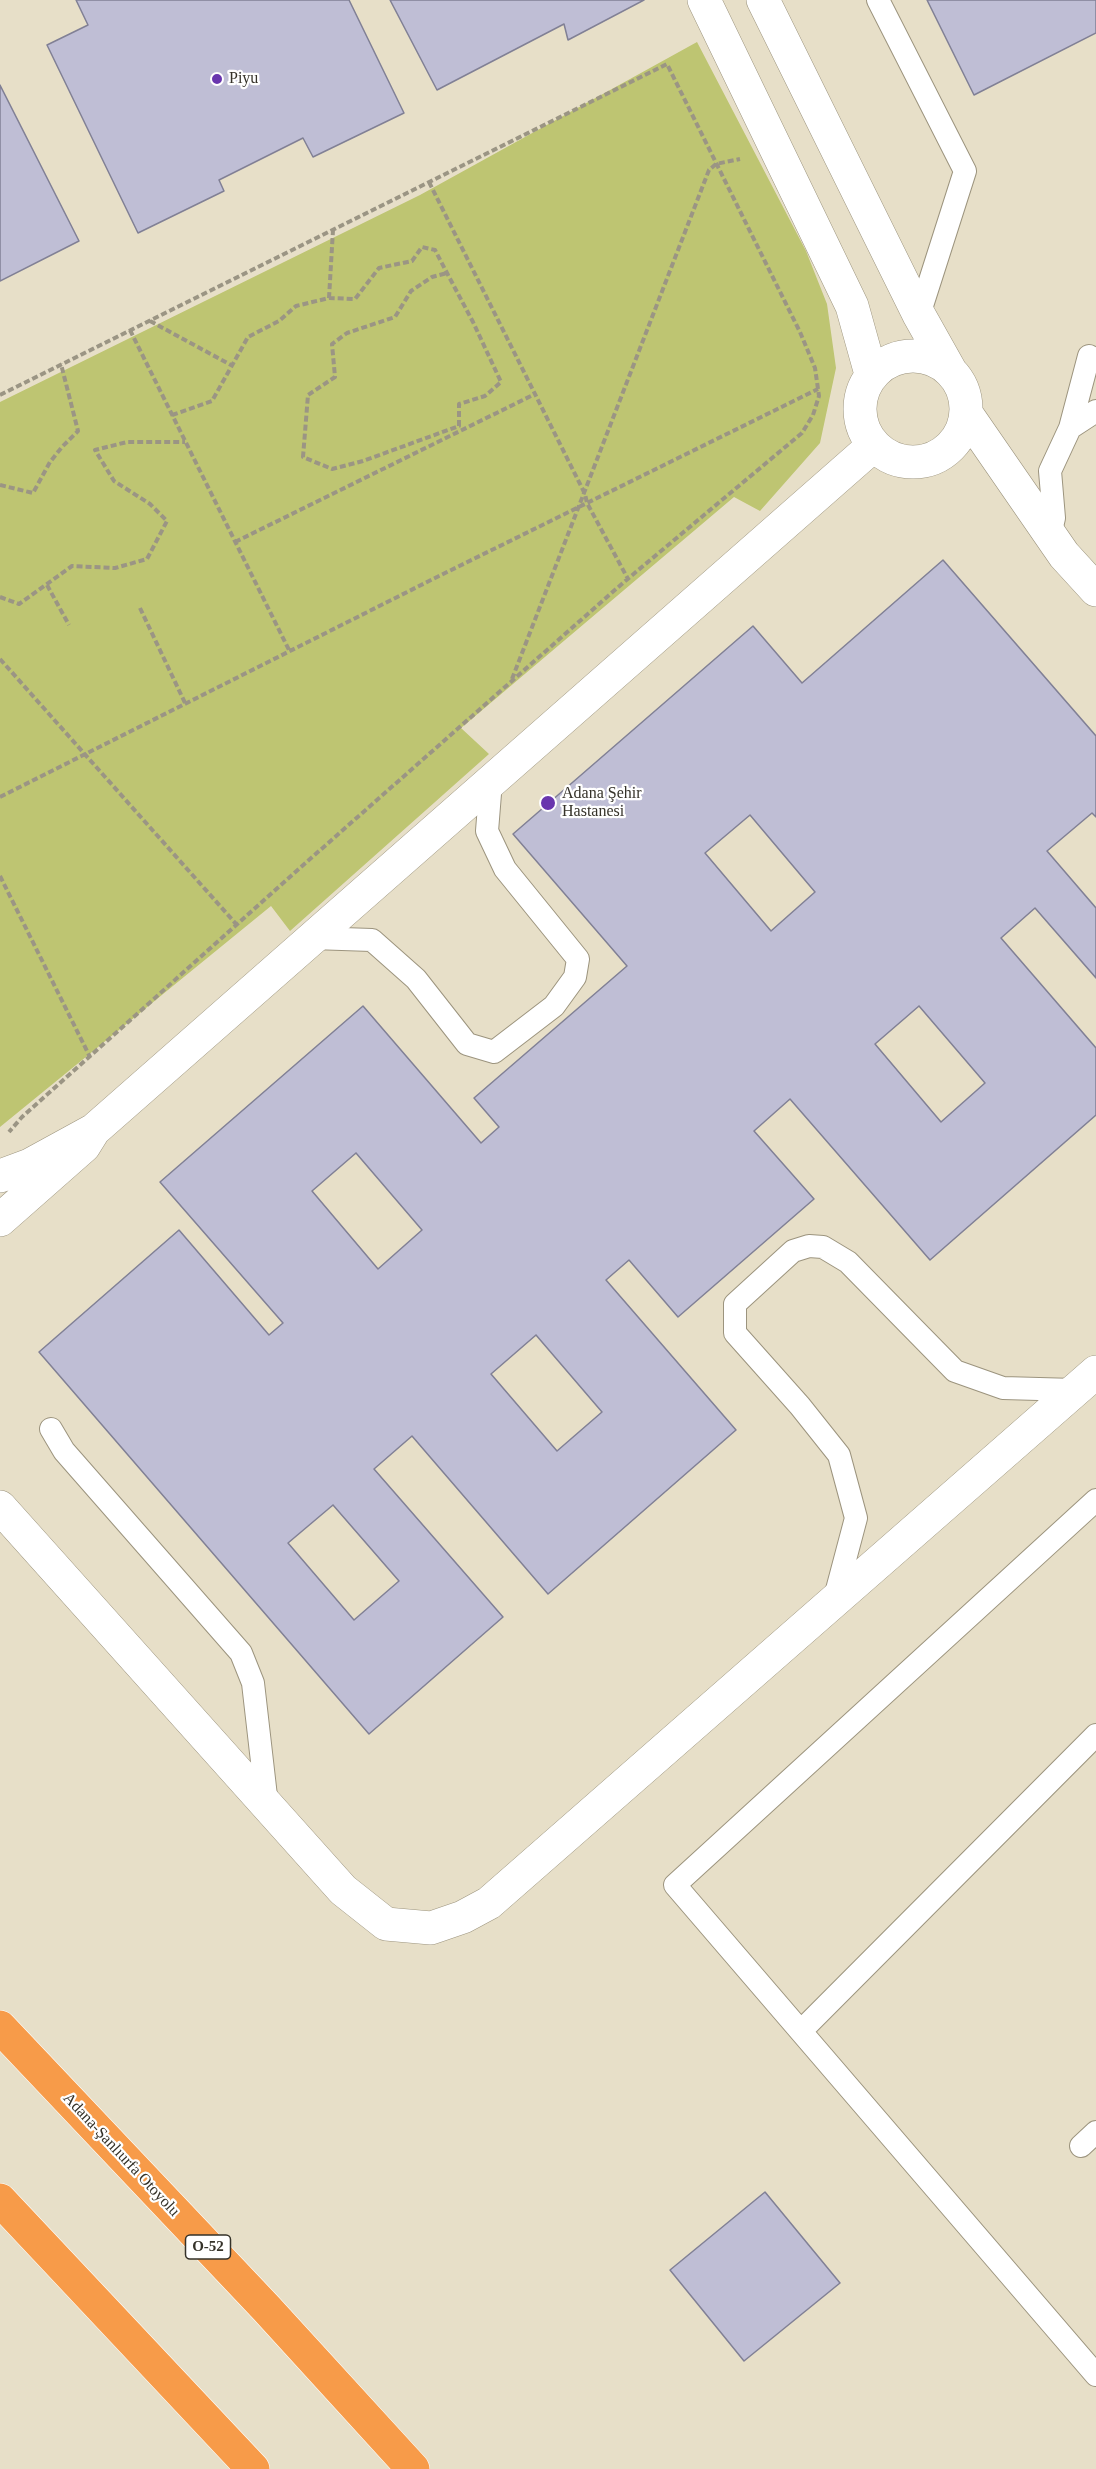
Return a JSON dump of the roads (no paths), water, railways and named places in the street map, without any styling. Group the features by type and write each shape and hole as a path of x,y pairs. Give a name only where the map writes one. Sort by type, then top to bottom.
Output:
{"highway":[{"name":"Adana-Şanlıurfa Otoyolu","path":"0,2027 266,2308 413,2469"},
{"path":"0,2200 253,2469"}],"street":[{"path":"704,0 852,306 871,374"},
{"path":"763,0 919,315 964,391 966,413 960,435 946,452 926,462 903,462 882,454 866,437 859,416 861,394 871,374 889,361 911,355 933,359 951,372"},
{"path":"966,413 1057,545 1096,590"},
{"path":"0,1176 30,1165 94,1130 874,445"},
{"path":"0,1220 84,1146 94,1130"},
{"path":"0,1507 343,1890 386,1924 431,1928 489,1903 1086,1381"}],"lane":[{"path":"878,0 965,171 919,315"},
{"path":"1096,360 1089,356 1070,428 1050,471 1057,545 1096,567"},
{"path":"1070,428 1096,411"},
{"path":"312,938 372,940 416,978 467,1044 494,1052 554,1006 575,977 578,959 505,869 487,831 491,781"},
{"path":"834,1602 856,1518 839,1455 800,1406 735,1334 735,1304 793,1251 809,1246 823,1247 848,1262 955,1371 1003,1388 1086,1381"},
{"path":"51,1429 64,1451 241,1653 253,1683 267,1805"},
{"path":"1096,1500 675,1885 1096,2375"},
{"path":"801,2031 1096,1735"}],"place":[{"name":"Piyu","path":"217,79"},
{"name":"Adana Şehir Hastanesi","path":"548,803"}]}
